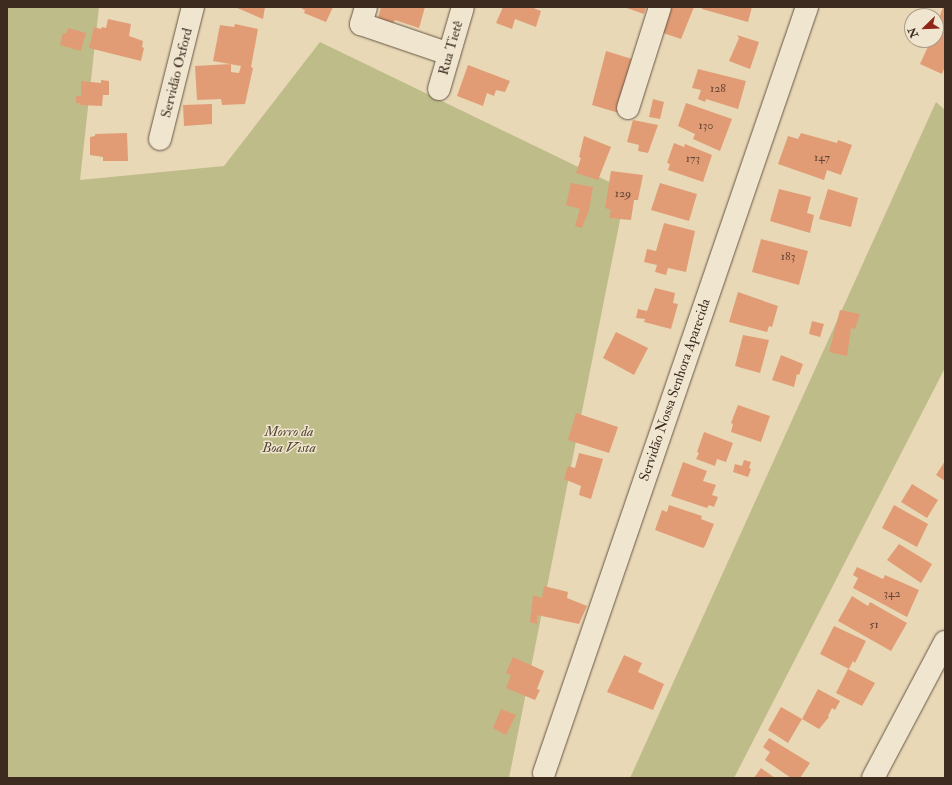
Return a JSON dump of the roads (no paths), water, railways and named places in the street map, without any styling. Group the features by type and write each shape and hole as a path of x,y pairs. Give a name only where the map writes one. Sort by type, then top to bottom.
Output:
{"street":[{"name":"Servidão Oxford","path":"160,138 193,7"},
{"path":"366,7 361,24 449,54"},
{"name":"Rua Tietê","path":"439,89 463,7"},
{"path":"628,108 660,7"},
{"name":"Servidão Nossa Senhora Aparecida","path":"544,773 807,7"},
{"path":"873,778 945,642"}],"park label":[{"name":"Morro da Boa Vista","path":"289,440"}]}
